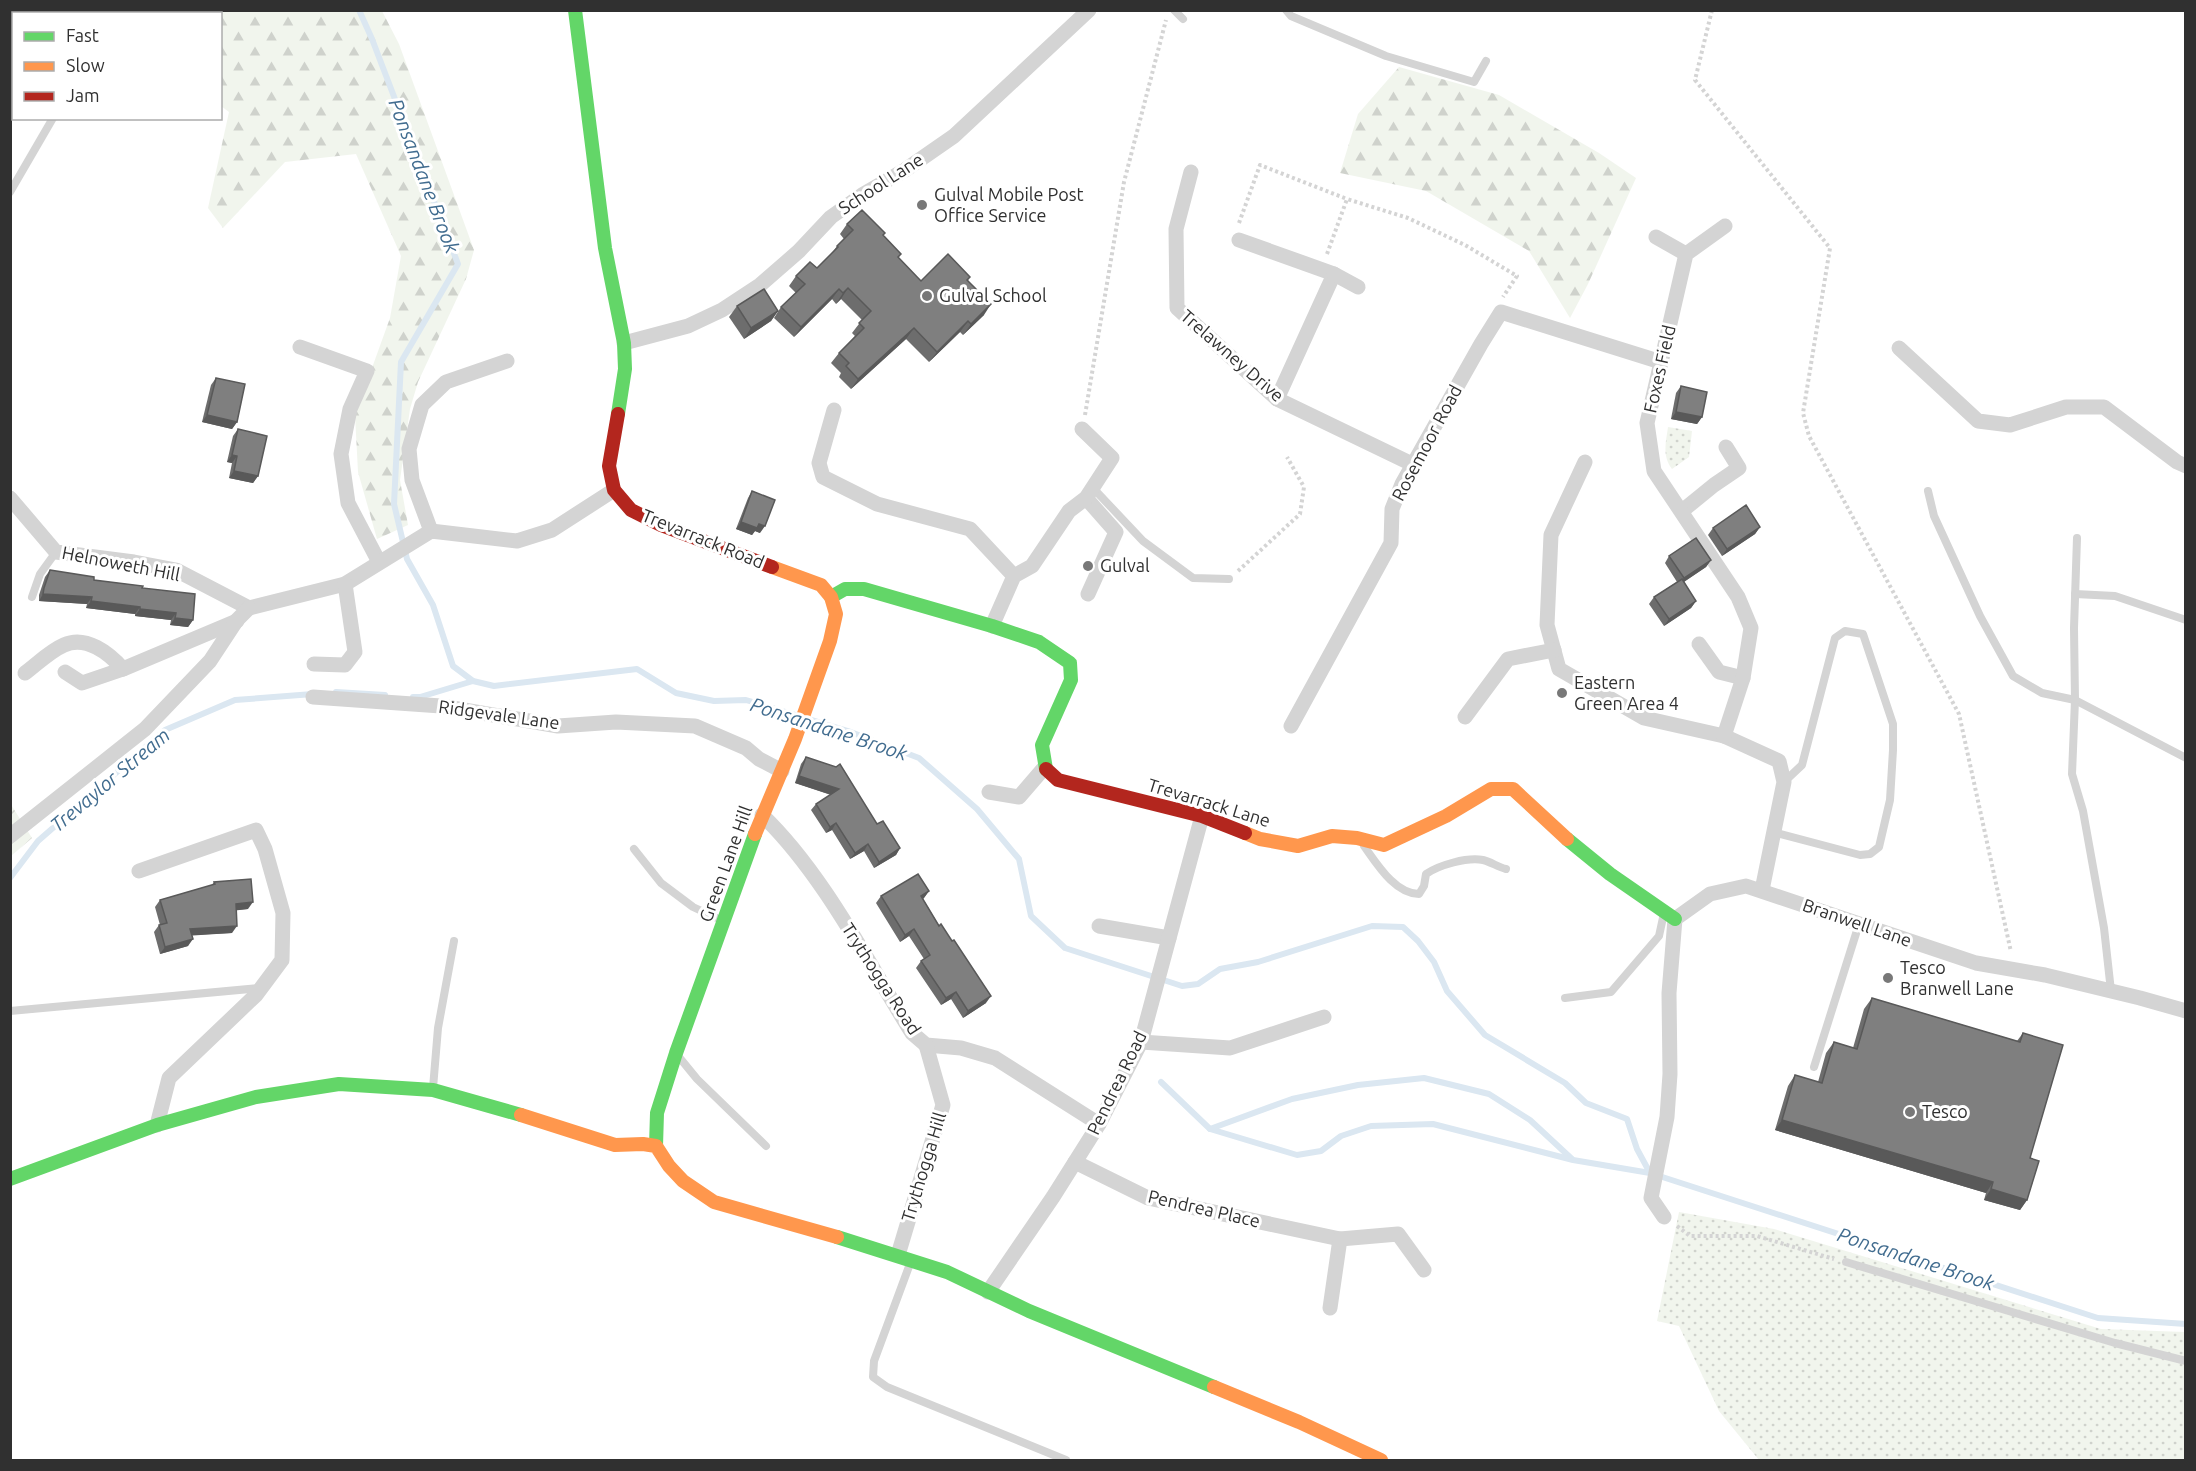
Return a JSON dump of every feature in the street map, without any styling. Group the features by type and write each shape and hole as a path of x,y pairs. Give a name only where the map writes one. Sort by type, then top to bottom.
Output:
{"main road":[{"path":"574,10 605,248 624,344 625,369 609,466 614,490"},
{"name":"Trevarrack Road","path":"614,490 631,510 661,525 821,585 831,597"},
{"path":"831,597 846,589 864,589 1039,642 1070,663 1071,680 1042,746 1044,768"},
{"name":"Green Lane Hill","path":"656,1146 657,1113 676,1053 762,815 795,739 830,641 836,614 831,597"},
{"name":"Trevarrack Lane","path":"1044,768 1058,780 1202,816 1260,839 1298,846 1332,836 1357,838 1384,845 1446,816 1491,789 1513,789 1601,870 1669,915"},
{"path":"10,1179 157,1125 256,1097 339,1084 433,1090 615,1145 656,1146 669,1166 683,1181 714,1202 905,1257 947,1272 1029,1311 1299,1422 1381,1461"}],"street":[{"name":"School Lane","path":"624,344 688,326 722,310 760,285 799,251 831,217 862,195 905,170 954,135 1089,10"},
{"name":"Trelawney Drive","path":"1191,172 1176,229 1177,308 1277,399 1412,464"},
{"path":"1656,237 1686,254 1725,226"},
{"path":"1240,240 1328,272 1358,287"},
{"name":"Foxes Field","path":"1686,254 1647,423 1654,471 1738,597 1751,628 1743,678 1724,736"},
{"path":"1277,399 1328,272"},
{"path":"1501,312 1661,362"},
{"name":"Rosemoor Road","path":"1291,726 1391,543 1392,509 1412,464 1501,312"},
{"path":"300,347 367,371 350,409 341,454 348,503 379,561"},
{"path":"1899,348 1978,421 2010,425 2066,407 2104,407 2177,462 2186,466"},
{"path":"426,533 412,480 409,449 422,405 446,382 507,361"},
{"path":"834,410 819,463 824,477 877,504 970,529 1014,576"},
{"path":"992,626 1014,576 1032,566 1069,512 1089,493 1112,458 1082,429"},
{"path":"1682,511 1739,468 1726,447"},
{"path":"1585,462 1551,535 1547,625 1560,669 1644,718 1724,736 1779,761 1784,783 1762,890"},
{"path":"10,836 145,729 210,661 237,621 249,608 345,584 426,533 517,541 552,530 614,490"},
{"path":"1088,594 1116,532 1089,493"},
{"name":"Helnoweth Hill","path":"10,498 56,552 176,570 249,608"},
{"path":"314,664 345,665 355,652 345,584"},
{"path":"65,672 81,683 123,669 237,621"},
{"path":"25,673 65,644 81,642 103,650 123,669"},
{"path":"1699,644 1719,672 1743,678"},
{"path":"1465,717 1508,659 1554,650"},
{"name":"Ridgevale Lane","path":"313,697 441,706 558,726 616,722 695,726 746,748 759,759 782,771"},
{"path":"989,792 1019,797 1044,768"},
{"name":"Trythogga Road","path":"762,815 787,840 825,892 912,1033 926,1045 961,1048 995,1058 1099,1124"},
{"name":"Pendrea Road","path":"988,1292 1099,1124 1141,1042 1202,816"},
{"path":"139,871 256,830 265,849 282,913 282,960 262,988 169,1078 157,1125"},
{"name":"Branwell Lane","path":"1669,915 1710,894 1746,886 1977,963 2111,991 2186,1011"},
{"path":"1664,1216 1651,1198 1668,1106 1670,1074 1669,915"},
{"path":"1099,926 1169,939"},
{"path":"1141,1042 1230,1048 1324,1017"},
{"name":"Trythogga Hill","path":"905,1257 943,1105 926,1045"},
{"name":"Pendrea Place","path":"1075,1162 1148,1198 1340,1239 1398,1234 1424,1270"},
{"path":"1330,1308 1340,1239"}],"lane":[{"path":"1174,10 1183,19"},
{"path":"1287,10 1291,16 1386,56 1474,82 1486,61"},
{"path":"10,192 52,120"},
{"path":"1928,491 1934,516 1980,616 2013,676 2042,693 2075,700 2186,758"},
{"path":"1089,493 1143,541 1193,578 1228,579"},
{"path":"2077,537 2072,774 2083,811 2104,928 2111,991"},
{"path":"32,597 40,574 56,552"},
{"path":"2075,594 2115,596 2186,620"},
{"path":"1773,832 1860,855 1870,854 1879,847 1890,801 1893,724 1863,634 1845,631 1835,638 1802,765 1784,783"},
{"path":"1357,838 1401,889 1412,894 1419,894 1424,886 1426,873 1436,868 1468,860 1482,860 1506,869"},
{"path":"634,849 661,883 693,907 724,922"},
{"path":"1565,998 1611,992 1659,936 1669,915"},
{"path":"1814,1067 1859,924"},
{"path":"433,1090 438,1028 454,940"},
{"path":"10,1011 262,988"},
{"path":"676,1053 697,1079 766,1146"},
{"path":"905,1257 874,1361 873,1377 887,1387 1066,1461"},
{"path":"1846,1262 2115,1343 2186,1361"}],"path":[{"path":"1082,429 1124,182 1168,10"},
{"path":"1713,10 1695,81 1830,248 1803,414 1809,436 1959,714 2015,970"},
{"path":"1240,240 1237,229 1260,165 1347,199 1408,218 1465,245 1517,276 1503,296 1501,312"},
{"path":"1328,272 1347,199"},
{"path":"1228,579 1300,514 1304,488 1287,457"},
{"path":"1664,1216 1690,1236 1757,1236 1846,1262"}],"green space":[{"path":"11,11 382,11 399,44 474,250 466,279 418,382 410,409 400,480 408,525 377,539 358,472 355,415 390,318 401,256 356,154 285,162 223,228 208,208 229,112 222,107 222,12 12,12 11,32"},
{"path":"1399,67 1499,95 1599,153 1636,178 1570,318 1529,251 1426,191 1340,173 1358,114"},
{"path":"1668,427 1692,431 1689,457 1672,469 1666,454"},
{"path":"10,803 32,838 11,856 10,856"},
{"path":"1679,1212 1774,1229 2101,1329 2185,1332 2185,1460 1759,1460 1719,1411 1679,1326 1657,1321"}],"building":[{"path":"862,210 885,233 883,235 901,254 898,257 921,281 948,254 970,277 967,280 991,304 971,324 968,321 937,352 914,328 858,379 846,366 849,363 839,353 864,328 859,323 871,311 848,288 843,293 839,289 801,327 781,307 805,284 796,276 810,262 817,268 838,247 853,230 847,224"},
{"path":"764,289 778,311 751,328 737,306"},
{"path":"216,378 245,384 237,422 207,415"},
{"path":"1681,386 1707,392 1702,417 1676,412"},
{"path":"238,429 267,436 258,476 234,471 237,456 232,455"},
{"path":"752,491 775,500 765,526 759,524 757,528 741,522"},
{"path":"1746,505 1760,527 1727,549 1713,528"},
{"path":"1696,538 1711,560 1684,578 1669,556"},
{"path":"50,570 94,577 94,580 143,586 142,588 195,594 193,620 175,618 176,613 91,601 92,597 43,594"},
{"path":"1682,579 1696,601 1669,619 1654,597"},
{"path":"806,757 836,767 840,764 877,824 883,821 900,848 879,862 868,844 855,853 836,823 830,827 816,804 839,789 799,776"},
{"path":"918,874 929,891 921,896 939,926 941,924 952,941 954,940 991,996 968,1011 956,992 946,998 921,961 930,955 914,929 905,935 881,896"},
{"path":"251,879 253,902 236,904 237,926 190,929 193,939 165,947 159,925 167,923 160,900 215,884 214,882"},
{"name":"Tesco","path":"1872,998 2020,1042 2023,1033 2063,1045 2030,1158 2039,1161 2027,1200 1991,1189 1993,1182 1782,1120 1795,1075 1822,1083 1834,1042 1857,1049"}],"waterway":[{"name":"Ponsandane Brook","path":"359,10 458,264 401,362 394,504 407,559 433,605 453,666 473,681 494,686 637,669 676,693 714,701 746,700 848,731 919,758 977,809 1019,859 1031,916 1065,948 1182,986 1198,984 1220,969 1258,962 1372,926 1403,927 1418,941 1434,962 1447,991 1485,1035 1565,1083 1586,1103 1627,1119 1637,1149 1650,1173"},
{"name":"Trevaylor Stream","path":"413,697 420,697 473,681"},
{"name":"Trevaylor Stream","path":"336,692 385,695"},
{"name":"Trevaylor Stream","path":"10,878 38,841 165,730 235,700 313,694"},
{"name":"Ponsandane Brook","path":"1161,1082 1210,1129 1292,1099 1358,1085 1424,1078 1489,1094 1530,1120 1572,1159"},
{"name":"Ponsandane Brook","path":"1210,1129 1297,1155 1321,1151 1341,1136 1371,1126 1433,1124 1573,1160 1650,1173 2098,1318 2186,1324"}],"traffic: fast":[{"path":"575,10 605,248 624,343 625,369 618,414"},
{"path":"831,597 845,589 864,589 1039,642 1070,663 1071,680 1042,745 1046,769"},
{"path":"656,1146 657,1113 676,1053 755,834"},
{"path":"1567,839 1610,874 1675,919"},
{"path":"10,1179 157,1125 256,1097 339,1084 433,1090 521,1115"},
{"path":"837,1237 947,1272 1029,1311 1214,1387"}],"traffic: slow":[{"path":"755,834 795,739 830,641 836,614 831,597 821,585 772,567"},
{"path":"1245,833 1260,839 1298,846 1332,836 1357,838 1384,845 1446,816 1491,789 1513,789 1567,839"},
{"path":"521,1115 615,1145 656,1146 669,1166 683,1181 714,1202 837,1237"},
{"path":"1214,1387 1299,1422 1381,1460"}],"traffic: jam":[{"path":"618,414 609,466 614,490 631,510 661,525 772,567"},
{"path":"1046,769 1058,780 1202,816 1245,833"}],"place":[{"name":"Gulval Mobile Post Office Service","path":"922,205"},
{"name":"Gulval School","path":"927,296"},
{"name":"Gulval","path":"1088,566"},
{"name":"Eastern Green Area 4","path":"1562,693"},
{"name":"Tesco Branwell Lane","path":"1888,978"},
{"name":"Tesco","path":"1910,1112"}]}
